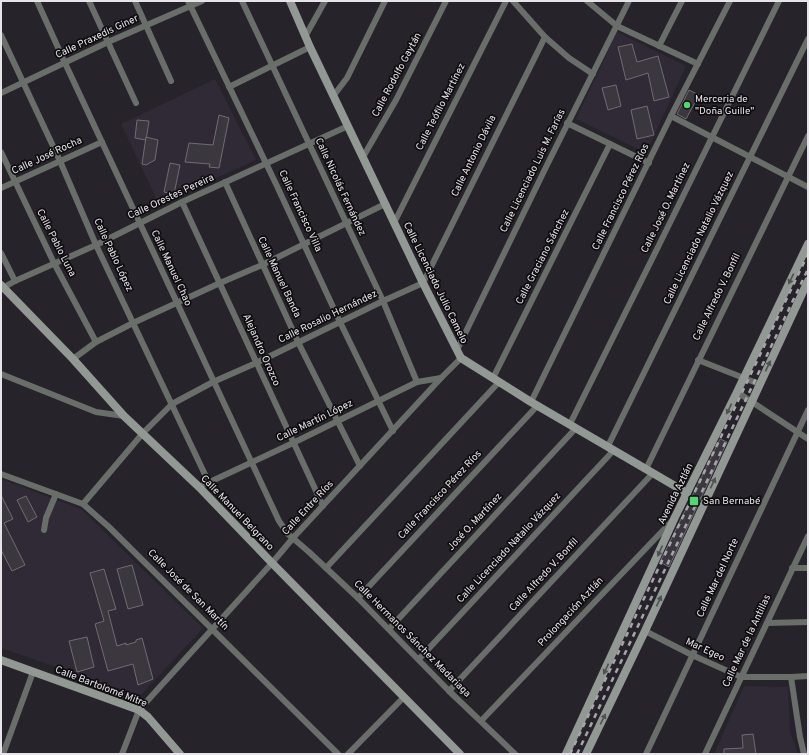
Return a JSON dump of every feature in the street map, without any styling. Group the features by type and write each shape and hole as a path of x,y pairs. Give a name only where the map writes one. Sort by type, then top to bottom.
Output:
{"street":[{"name":"Calle Manuel Chao","path":"37,1 64,63 213,382 279,520 288,534 293,538"},
{"path":"89,1 136,103"},
{"path":"135,1 171,81"},
{"name":"Calle Praxedis Giner","path":"1,93 108,42 146,26 189,4 202,1"},
{"name":"Calle Nicolás Fernández","path":"242,1 310,144 382,301 417,382"},
{"name":"Calle Licenciado Julio Camelo","path":"290,1 310,47 394,223 459,354 496,380 687,493"},
{"path":"306,36 325,1"},
{"path":"334,95 347,78 385,1"},
{"name":"Calle Rodolfo Gaytán","path":"363,157 396,100 446,1"},
{"name":"Calle Teófilo Martínez","path":"394,223 506,1"},
{"path":"513,1 544,37 569,58 592,74"},
{"path":"587,1 617,26 698,64"},
{"name":"Calle Licenciado Luis M. Farías","path":"459,354 567,123 629,1"},
{"path":"659,46 682,1"},
{"name":"Calle Francisco Pérez Ríos","path":"358,598 534,403 671,116 730,1"},
{"name":"Calle José O. Martínez","path":"573,426 779,1"},
{"name":"Calle Francisco Villa","path":"189,4 305,244 340,322 393,431"},
{"name":"Calle Pablo López","path":"1,35 60,161 96,245 209,483"},
{"name":"Calle Antonio Dávila","path":"423,283 544,37"},
{"name":"Calle Licenciado Natalio Vázquez","path":"419,659 611,448 808,39"},
{"path":"229,87 310,47"},
{"path":"671,116 808,187"},
{"path":"567,123 649,163"},
{"name":"Calle Orestes Pereira","path":"2,287 96,245 182,202 348,126"},
{"name":"Calle Alfredo V. Bonfil","path":"449,691 650,471 698,360 787,176 808,136"},
{"name":"Calle José Rocha","path":"1,188 102,142"},
{"name":"Calle Graciano Sánchez","path":"326,568 496,380 610,144"},
{"name":"Calle Pablo Luna","path":"1,152 54,263 96,342"},
{"name":"Calle Manuel Banda","path":"225,182 298,342 360,466"},
{"name":"Alejandro Orozco","path":"182,202 323,506"},
{"path":"73,359 96,342 133,323 262,265 385,204"},
{"name":"Avenida Aztlán","path":"566,754 675,517 808,244"},
{"path":"1,254 15,281"},
{"path":"586,754 808,281"},
{"name":"Calle Rosalio Hernández","path":"83,504 143,433 172,404 213,382 256,363 382,301 423,283"},
{"name":"Calle Manuel Belgrano","path":"2,287 73,359 124,416 199,487 460,754"},
{"name":"Calle Entre Ríos","path":"122,754 139,710 293,538 441,378 459,354"},
{"path":"698,360 760,384"},
{"path":"1,374 96,412 124,416"},
{"name":"Calle Martín López","path":"199,487 417,382 441,378"},
{"path":"737,392 808,439"},
{"name":"Calle Mar del Norte","path":"646,754 808,410"},
{"name":"José O. Martínez","path":"388,629 573,426"},
{"name":"Calle José de San Martín","path":"1,474 83,504 109,527 338,754"},
{"path":"44,530 46,518 56,494"},
{"name":"Prolongación Aztlán","path":"481,721 675,517"},
{"name":"Calle Mar de la Antillas","path":"705,754 808,536"},
{"name":"Calle Hermanos Sánchez Madariaga","path":"293,538 358,598 449,691 515,754"},
{"path":"792,568 808,568"},
{"path":"767,623 808,622"},
{"name":"Mar Egeo","path":"645,631 692,655 741,677 808,676"},
{"name":"Calle Bartolomé Mitre","path":"1,660 139,710 148,717 180,754"},
{"path":"3,753 33,672"},
{"path":"791,677 804,754"},
{"path":"348,754 404,697"}],"shaded area":[{"path":"617,32 686,66 646,153 576,119"},
{"path":"215,79 256,160 159,204 121,124"},
{"path":"1,479 81,509 203,628 140,696 1,648"},
{"path":"744,686 788,687 790,731 798,754 714,754"}],"building":[{"path":"632,44 637,62 658,56 669,97 654,101 648,73 626,80 618,47"},
{"path":"616,85 621,106 608,110 602,88"},
{"name":"Merceria de \"Doña Guille\"","path":"689,90 699,95 686,119 677,114"},
{"path":"647,106 654,135 637,139 631,110"},
{"path":"219,115 229,118 219,168 209,167 210,164 185,162 189,143 213,145"},
{"path":"137,120 149,121 146,140 135,138"},
{"path":"146,137 158,140 155,160 146,165 142,164"},
{"path":"170,163 180,165 174,194 164,192"},
{"path":"720,439 727,442 669,567 660,562"},
{"path":"1,495 13,519 4,523 25,565 12,571 1,550"},
{"path":"26,496 37,517 28,522 17,500"},
{"path":"132,565 143,605 128,609 117,569"},
{"path":"104,569 116,609 108,611 117,646 136,642 136,640 142,638 153,679 138,685 133,664 108,671 95,624 104,621 90,573"},
{"path":"87,637 94,667 77,672 69,641"},
{"path":"753,734 756,754 724,754 724,749 743,748 742,735"}],"railway":[{"path":"570,754 808,254"},
{"path":"577,754 808,269"}],"place":[{"name":"Merceria de \"Doña Guille\"","path":"687,105"},
{"name":"San Bernabé","path":"694,501"}]}
